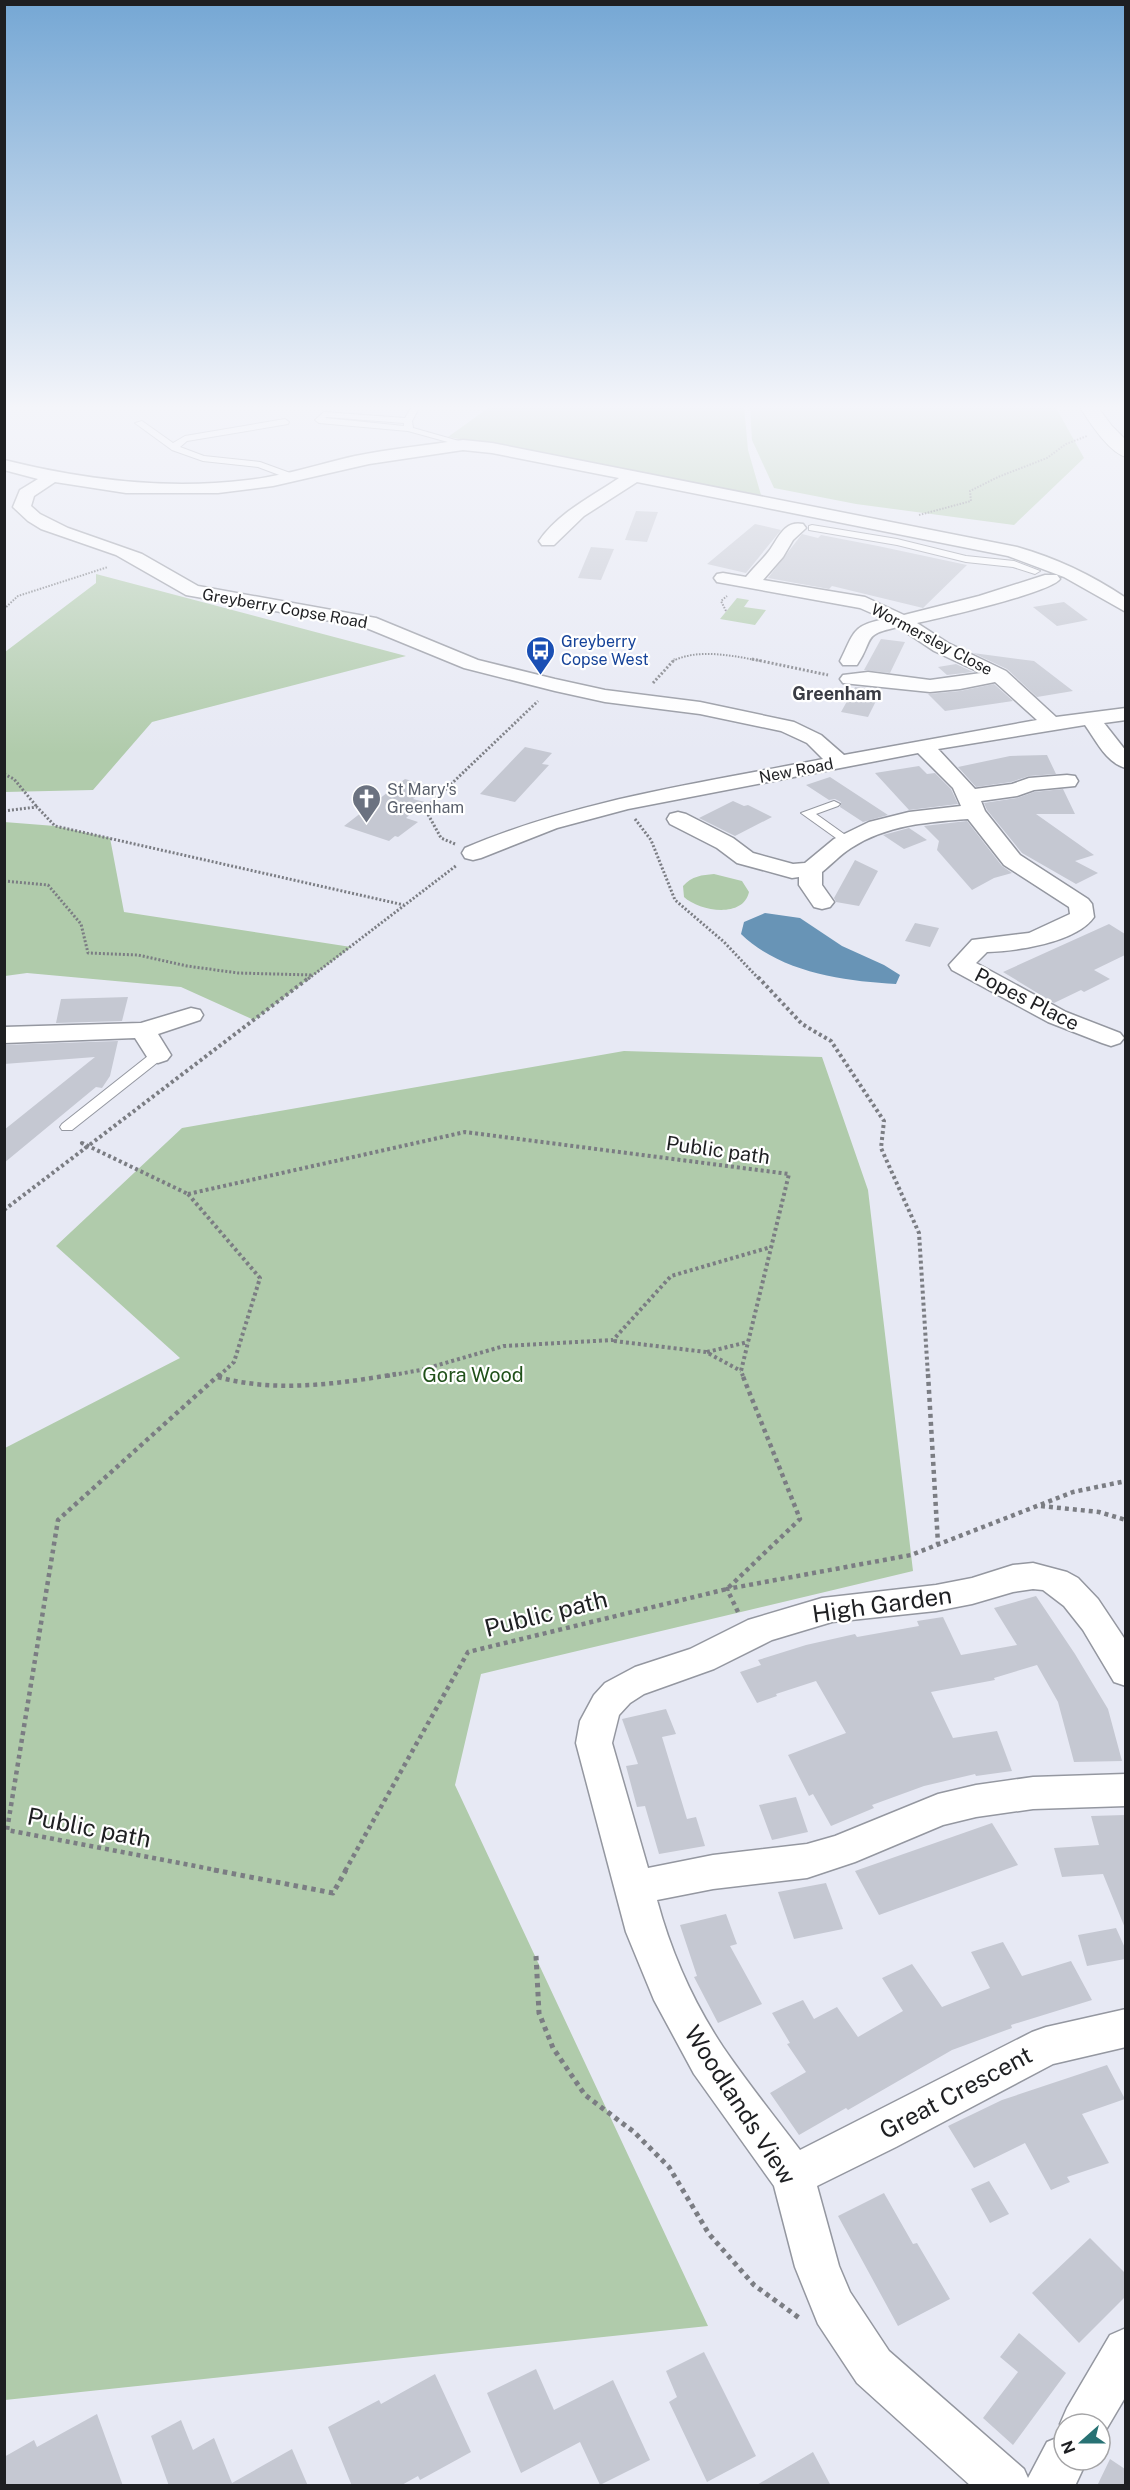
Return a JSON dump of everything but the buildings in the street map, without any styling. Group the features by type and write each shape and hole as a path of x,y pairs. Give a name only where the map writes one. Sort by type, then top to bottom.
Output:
{"street":[{"name":"Greyberry Copse Road","path":"42,522 136,558 168,579 193,591 362,620 383,626 451,657 495,671 605,696 700,708 787,726 814,739 839,762"},
{"path":"548,541 563,522"},
{"path":"781,522 804,528"},
{"path":"869,522 1033,557 1075,574 1125,606"},
{"path":"750,583 777,553 786,537 804,528"},
{"path":"999,675 952,684 921,685 867,676 850,670 864,632 873,627 1020,591 1043,575 1095,605"},
{"name":"Wormersley Close","path":"723,578 865,603 902,621 940,648 981,664 999,675 1052,724"},
{"name":"New Road","path":"473,853 503,839 600,808 839,762 1052,724 1125,714"},
{"path":"1090,718 1125,762"},
{"name":"Popes Place","path":"924,747 961,784 972,804 1012,860 1080,904 1082,917 1056,934 1012,945 981,945 961,966 1057,1017 1111,1038"},
{"path":"678,819 726,843 745,858 792,870 810,870 847,841 898,821 928,816 972,804 1029,784 1067,781"},
{"path":"810,870 810,885 822,902"},
{"path":"4,1035 142,1030 191,1015"},
{"path":"142,1030 158,1054"},
{"name":"High Garden","path":"608,1701 636,1680 701,1659 749,1634 796,1618 832,1610 943,1597 972,1591 1018,1576 1036,1575 1056,1581 1075,1594 1125,1672"},
{"name":"Woodlands View","path":"608,1701 595,1725 594,1743 646,1932 674,2000 708,2060 793,2176 817,2267 834,2308 873,2367 1007,2486"},
{"path":"634,1888 713,1872 807,1861 842,1850 938,1810 976,1801 1033,1793 1125,1790"},
{"name":"Great Crescent","path":"793,2176 881,2133 1046,2046 1125,2028"},
{"path":"1090,2412 1125,2351"},
{"path":"1048,2486 1056,2472"}],"lane":[{"path":"804,528 888,540 966,559 1014,564 1043,575"},
{"path":"834,804 807,813 847,841"},
{"path":"67,1128 158,1054"}],"path":[{"path":"898,528 908,522"},
{"path":"4,609 18,596 136,558"},
{"path":"651,685 675,659 701,655 850,670"},
{"path":"4,1210 473,853 441,838 425,809 541,698"},
{"path":"4,774 14,779 55,826 405,905"},
{"path":"622,804 651,840 675,900 724,942 802,1024 831,1041 884,1121 881,1148 918,1233 938,1544"},
{"path":"4,811 37,807"},
{"path":"4,880 48,885 81,924 88,953 138,955 187,966 238,973 313,975"},
{"name":"Public path","path":"188,1194 465,1131 789,1174 741,1371 800,1519 727,1588"},
{"name":"Public path","path":"87,1148 82,1143 188,1194 260,1278 234,1362 58,1520 7,1830 333,1893 468,1652 727,1588 911,1555 1073,1492 1125,1481"},
{"path":"613,1340 671,1276 772,1246"},
{"path":"218,1377 243,1384 336,1384 421,1370 504,1346 613,1340 706,1352 748,1342"},
{"path":"706,1352 741,1371"},
{"path":"1038,1505 1099,1512 1125,1520"},
{"path":"536,1956 539,2013 553,2048 585,2095 634,2132 669,2167 709,2234 754,2285 806,2323 834,2308"}],"green space":[{"path":"993,522 1017,522 1014,525"},
{"path":"96,574 406,656 152,722 93,790 5,792 5,652 96,583"},
{"path":"737,598 749,600 744,607 766,610 755,625 720,619"},
{"path":"4,822 55,826 110,838 124,912 351,947 254,1020 181,987 27,973 5,976"},
{"path":"714,874 742,881 749,892 745,901 730,909 720,910 700,906 684,897 683,886 686,883 697,877"},
{"name":"Gora Wood","path":"624,1051 822,1057 868,1190 913,1571 481,1674 455,1785 708,2326 5,2400 5,1448 180,1358 56,1246 182,1128"}],"water":[{"path":"765,913 800,918 842,946 900,975 896,984 834,977 793,966 774,957 741,934 744,922"}],"place":[{"name":"Greyberry Copse West","path":"540,676"},
{"name":"St Mary's Greenham","path":"366,824"}],"district":[{"name":"Greenham","path":"837,694"}]}
